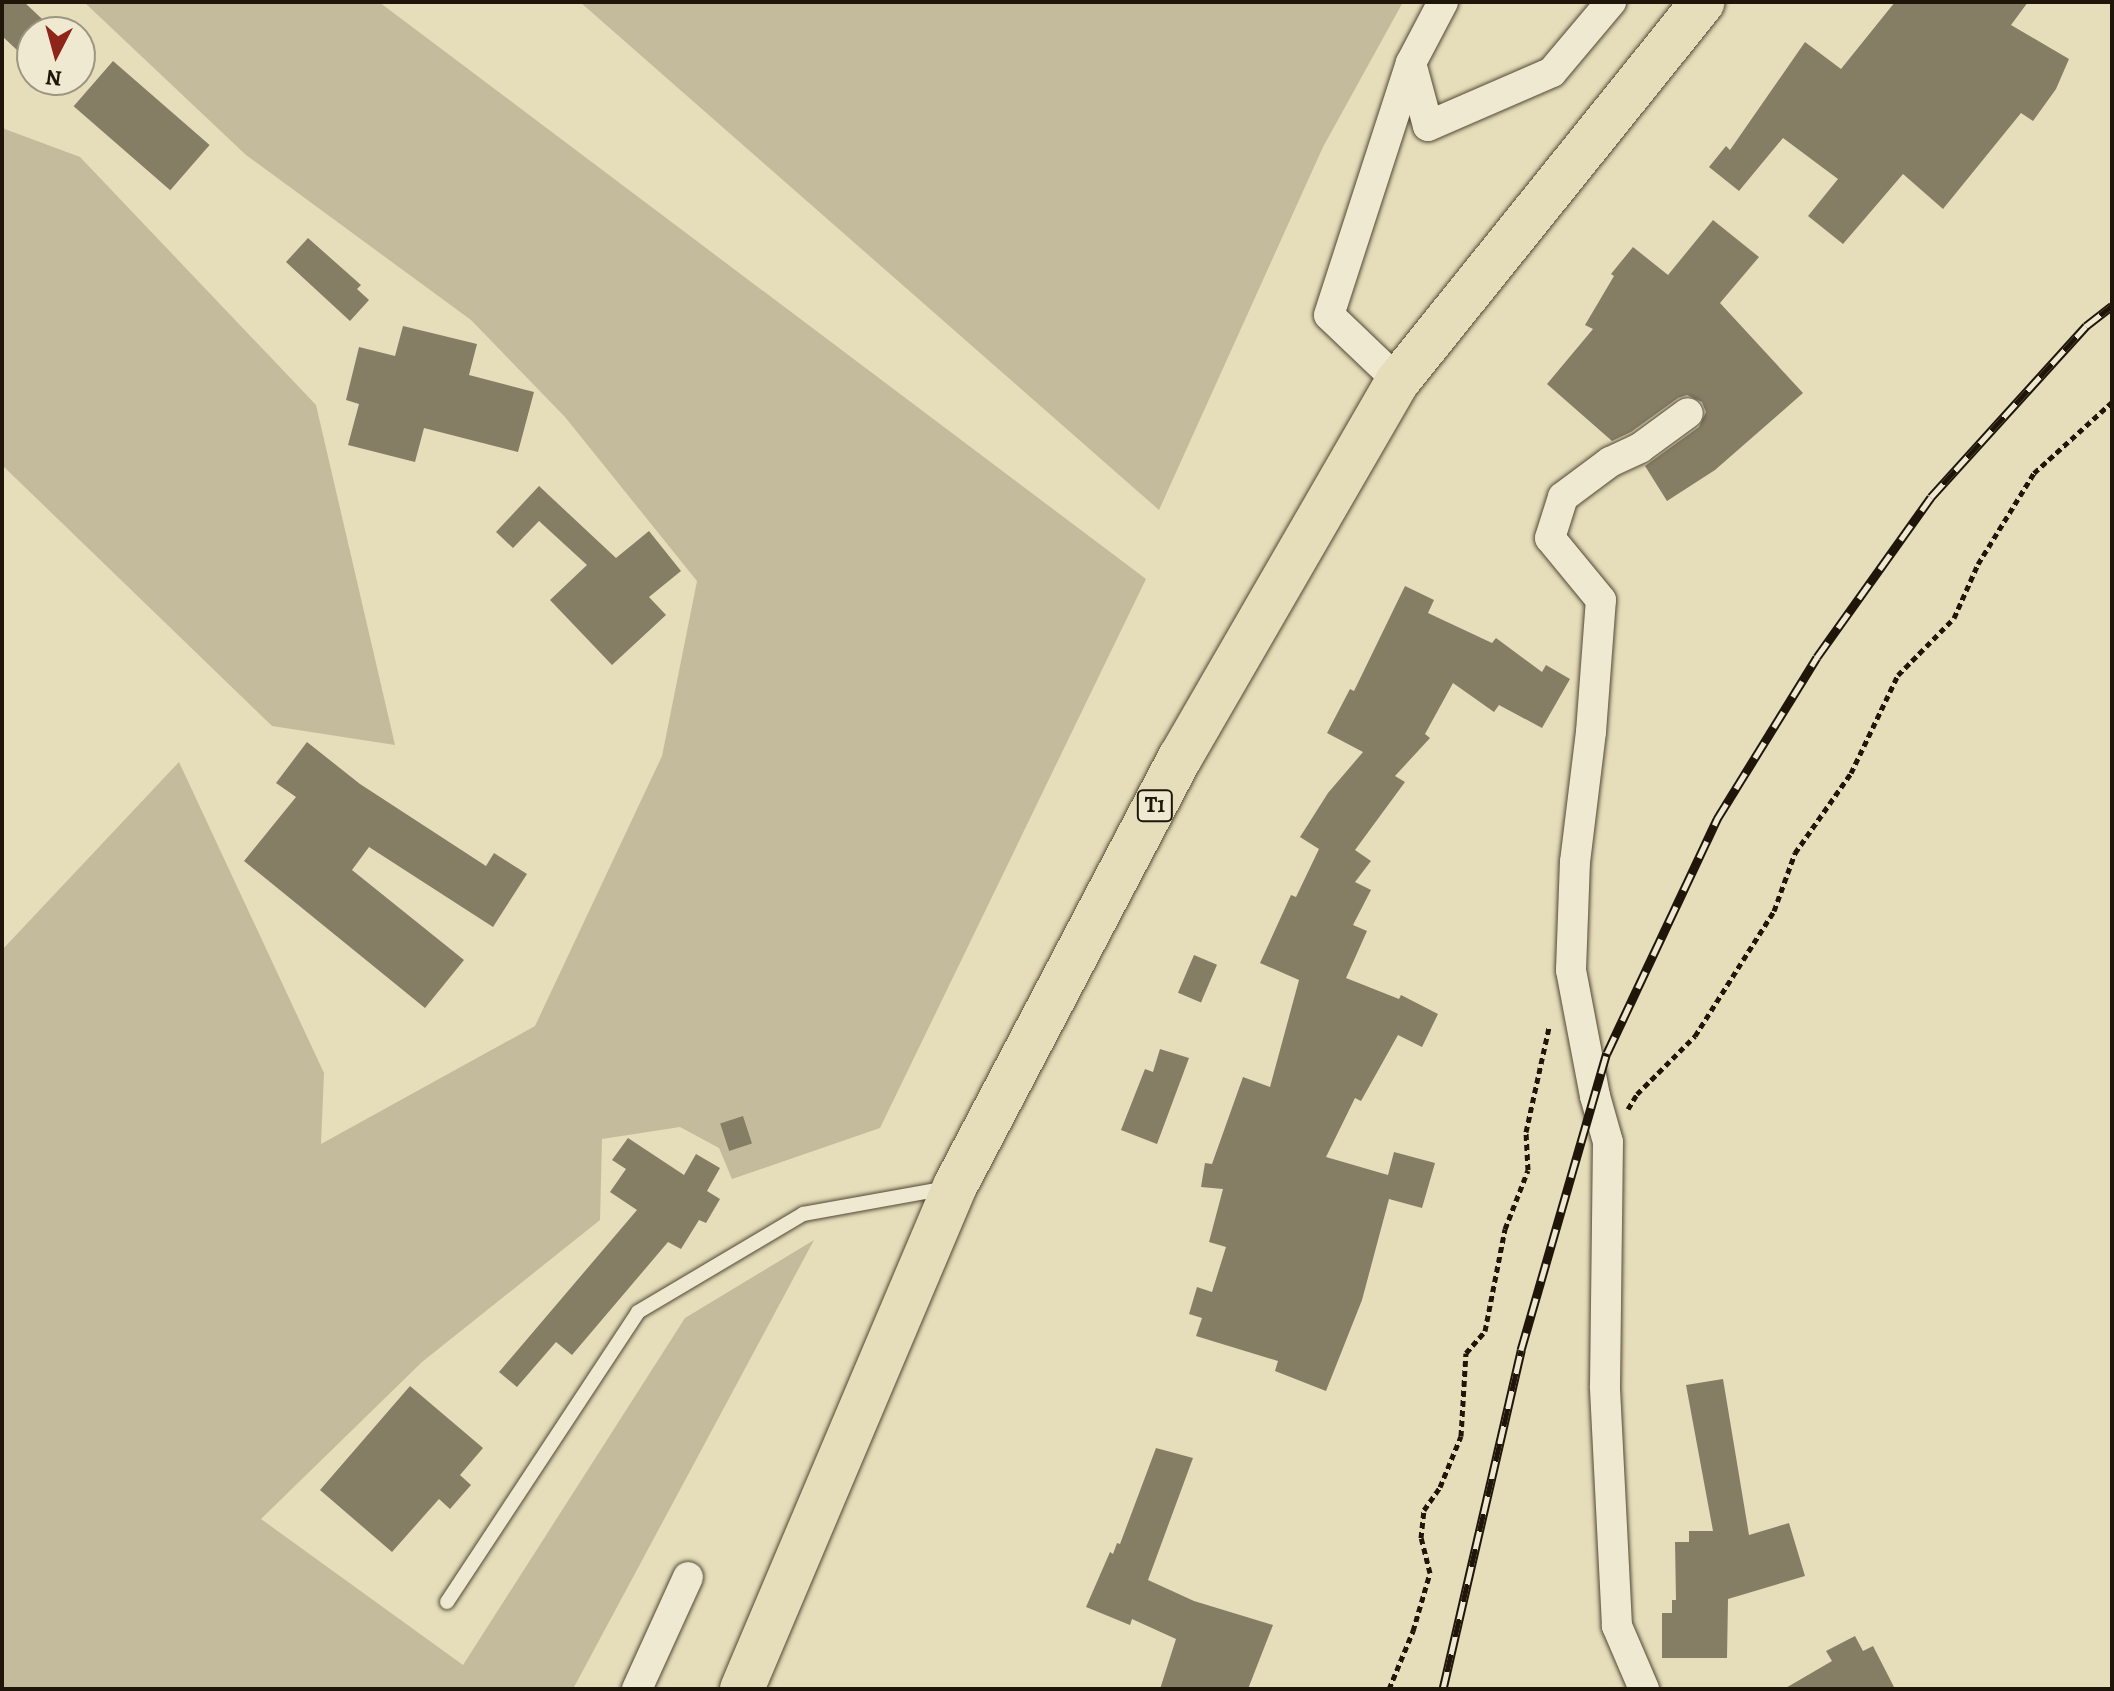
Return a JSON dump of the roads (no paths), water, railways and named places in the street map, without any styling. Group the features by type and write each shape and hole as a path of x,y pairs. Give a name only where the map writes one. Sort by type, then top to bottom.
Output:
{"highway":[{"name":"T1","path":"742,1689 955,1186 1180,758 1398,381 1703,2"}],"street":[{"path":"1398,381 1329,315 1411,63 1443,2"},
{"path":"1411,63 1428,126 1552,72 1611,2"},
{"path":"1644,1689 1617,1626 1605,1386 1608,1142 1595,1096 1571,970 1575,862 1591,732 1601,600 1550,538 1563,497 1610,462 1640,448 1688,413"},
{"path":"637,1689 688,1577"}],"lane":[{"path":"447,1602 638,1312 803,1214 955,1186"}],"railway":[{"path":"1443,1689 1521,1350 1607,1053 1717,819 1817,657 1931,497 2086,326 2112,306"}]}
